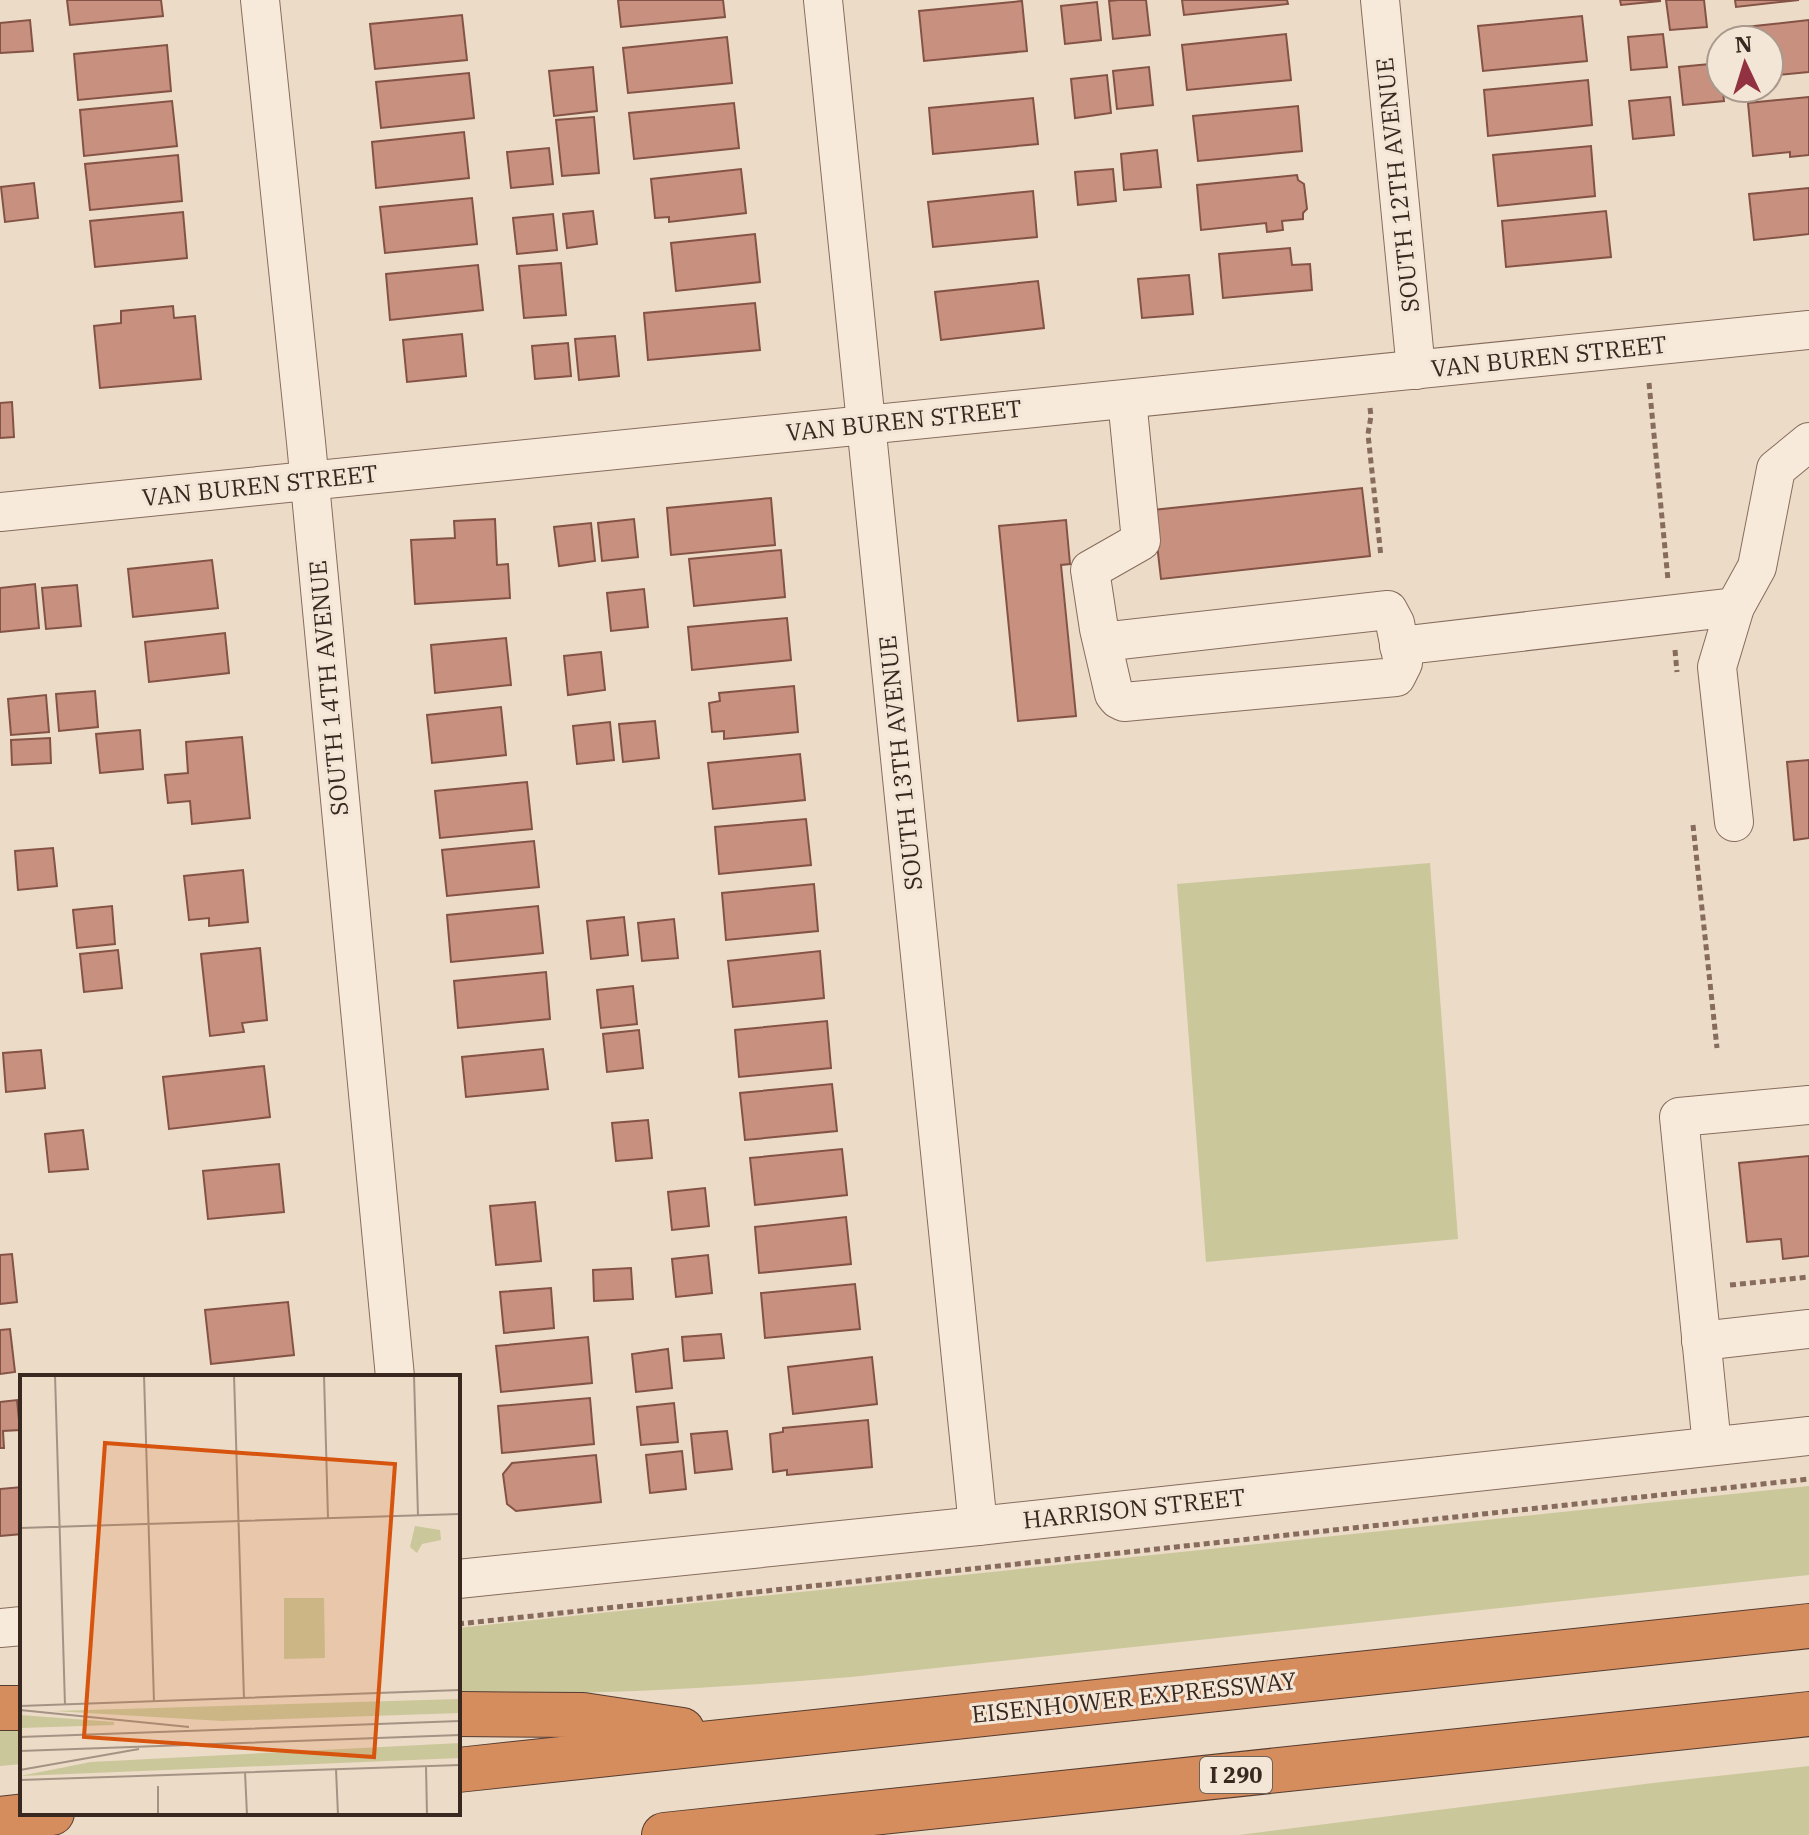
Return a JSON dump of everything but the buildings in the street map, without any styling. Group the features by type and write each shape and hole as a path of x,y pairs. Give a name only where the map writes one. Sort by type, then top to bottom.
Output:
{"highway":[{"name":"EISENHOWER EXPRESSWAY","path":"460,1770 1809,1626"},
{"path":"460,1714 583,1715 744,1740"},
{"name":"I 290","path":"664,1835 1809,1714"},
{"path":"0,1819 35,1815"}],"street":[{"name":"SOUTH 14TH AVENUE","path":"260,0 395,1375"},
{"name":"SOUTH 13TH AVENUE","path":"823,0 978,1526"},
{"name":"SOUTH 12TH AVENUE","path":"1380,0 1416,370"},
{"name":"VAN BUREN STREET","path":"0,512 1809,330"},
{"path":"1102,642 1388,610 1395,623 1403,663 1396,677 1124,702 1118,699 1114,694 1102,642 1090,570 1141,541 1127,399"},
{"path":"1734,822 1717,667 1735,607 1757,567 1776,469 1809,442"},
{"path":"1399,646 1735,607"},
{"path":"1712,1446 1679,1117 1809,1105"},
{"path":"1701,1341 1809,1329"},
{"name":"HARRISON STREET","path":"460,1579 1809,1436"},
{"path":"0,1628 20,1626"}],"path":[{"path":"1370,403 1368,434 1381,557"},
{"path":"1696,1288 1809,1277"},
{"path":"460,1624 1809,1479"}],"shaded area":[{"path":"1430,863 1458,1239 1206,1262 1177,884"},
{"path":"1809,1486 1809,1575 851,1677 654,1690 460,1694 460,1628"},
{"path":"0,1724 20,1724 20,1764 0,1766"},
{"path":"1809,1766 1809,1835 1239,1835 1653,1783"}]}
